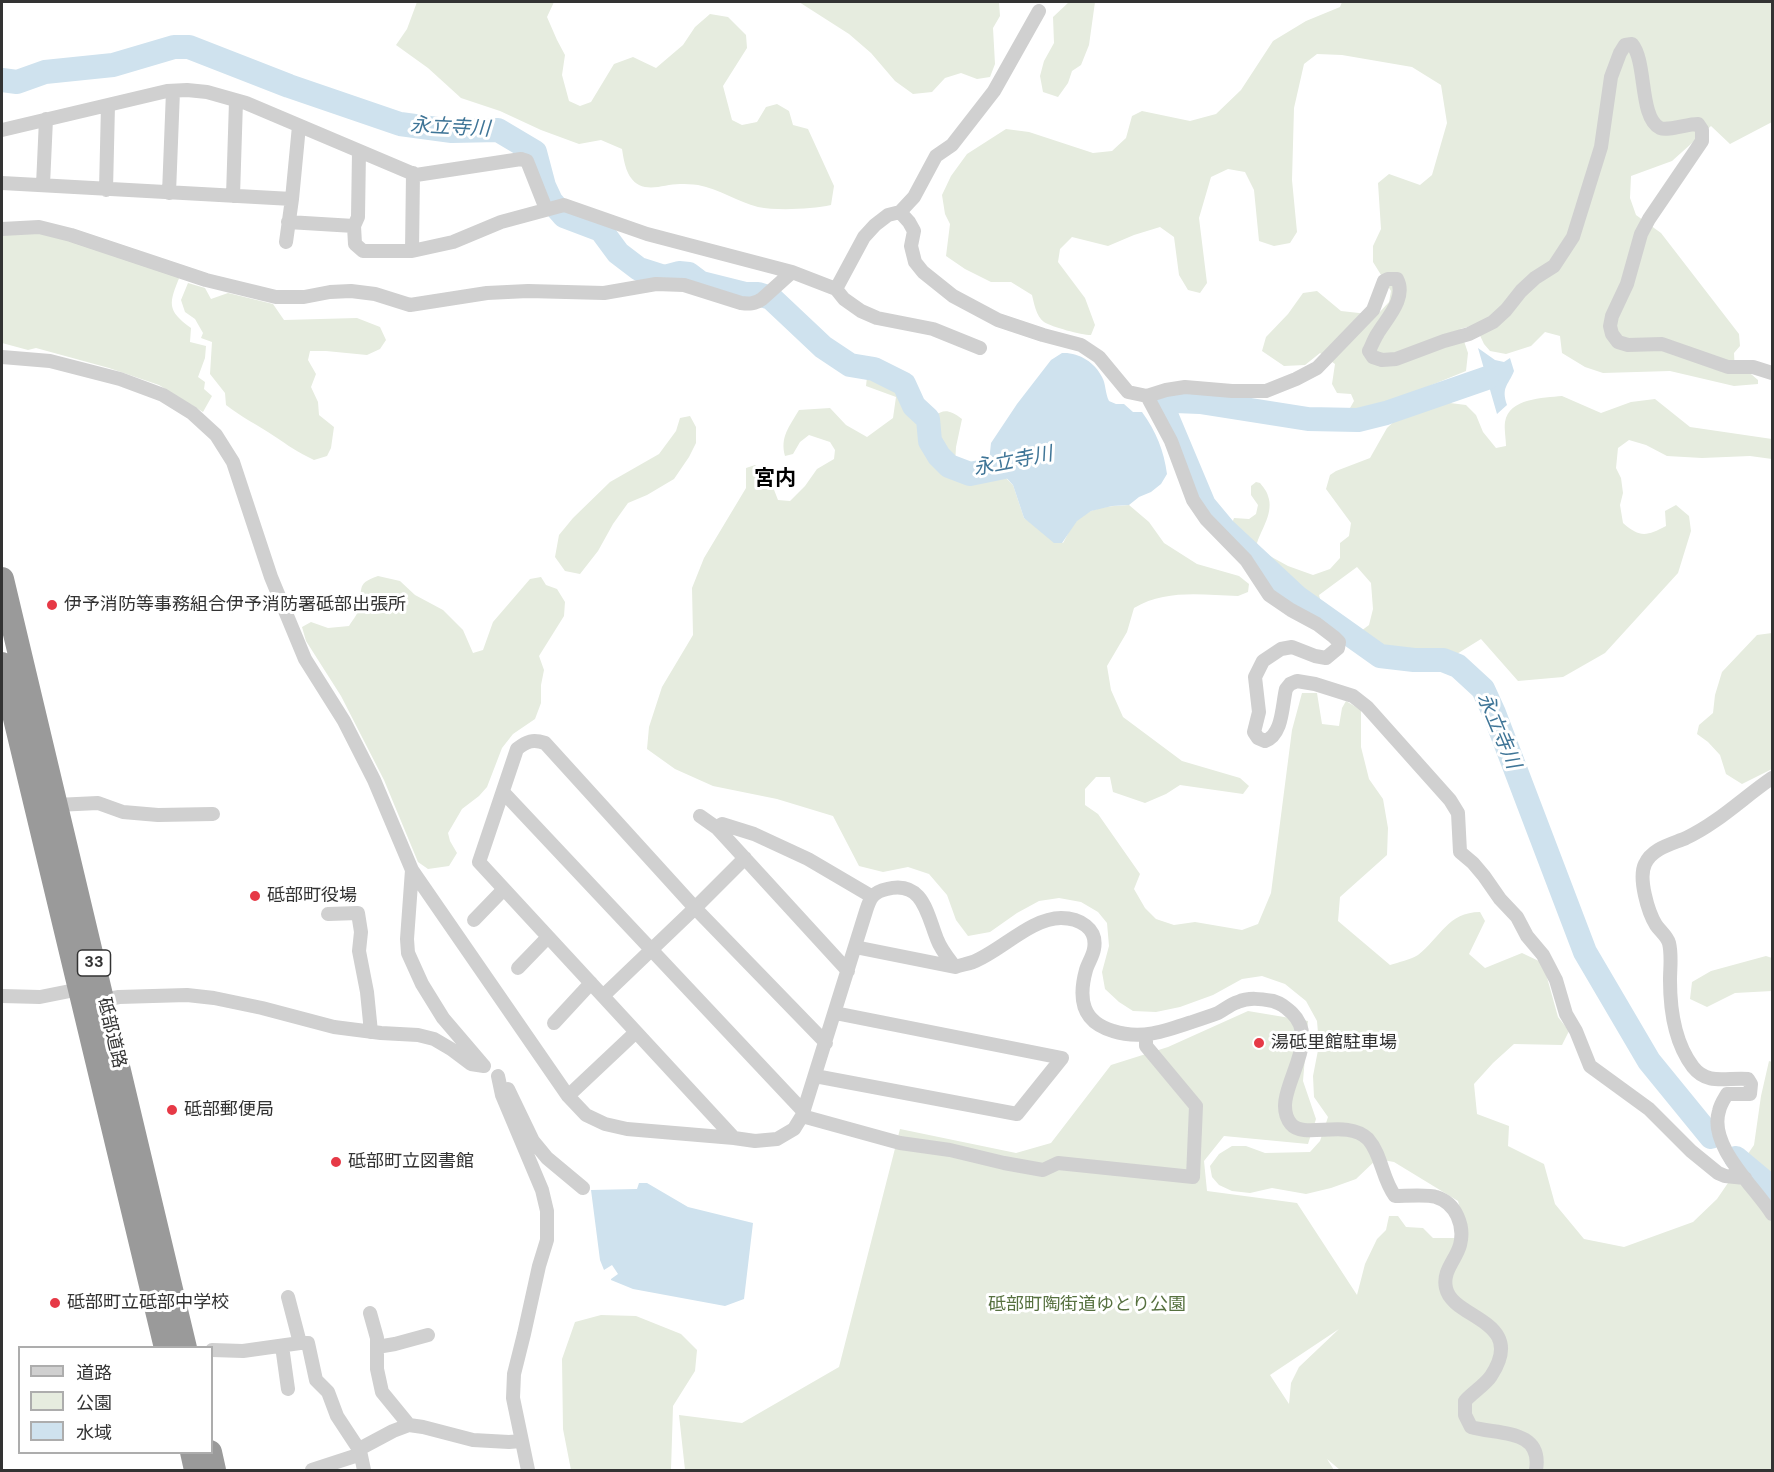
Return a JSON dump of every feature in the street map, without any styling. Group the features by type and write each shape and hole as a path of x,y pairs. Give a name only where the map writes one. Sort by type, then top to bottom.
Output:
{"highway":[{"name":"砥部道路","path":"2,579 7,668 80,989 166,1346"},
{"name":"砥部道路","path":"7,668 56,806 185,1346"},
{"path":"192,1454 196,1470"},
{"path":"210,1454 214,1470"}],"street":[{"path":"836,289 864,237 888,215 900,212 914,196 936,156 952,145 994,91 1039,11"},
{"path":"900,212 914,231 911,246 915,262 923,273 953,296 998,320 1081,345 1099,357 1128,392 1147,396 1185,387 1266,391 1317,368 1373,310 1384,281 1388,279 1397,279 1400,285 1396,305 1377,334 1370,351 1373,357 1382,360 1396,359 1469,334 1492,322 1535,278 1554,266 1573,237 1601,147 1611,77 1620,53 1626,45 1632,44 1640,58 1646,101 1656,124 1667,129 1698,124 1702,130 1702,141 1641,234 1627,284 1612,316 1610,326 1612,334 1618,342 1628,345 1662,344 1728,367 1753,367 1773,373"},
{"path":"169,193 173,91"},
{"path":"2,130 173,91 207,92 236,101 417,175 521,159 527,161 554,208"},
{"path":"233,196 236,101"},
{"path":"106,189 108,105"},
{"path":"43,185 46,119"},
{"path":"286,242 299,126"},
{"path":"359,151 358,217 354,226 355,244 363,251 412,251 453,242 501,222 554,208 792,273 836,289 844,299 861,311 877,318 933,329 980,348"},
{"path":"412,251 413,173"},
{"path":"2,183 292,199"},
{"path":"288,222 354,226"},
{"path":"2,229 39,227 71,235 206,280 276,297 304,297 351,291 375,294 410,305 487,292 604,293 656,284 684,285 749,304 762,299 792,273"},
{"path":"2,357 50,361 120,379 163,395 192,413 216,435 233,462 271,577 304,659 344,721 374,780 412,870 567,1096 586,1115 605,1124 627,1129 755,1141 777,1139 794,1129 803,1114 871,896 878,891 903,888 915,892 924,904 944,954 955,967"},
{"path":"1147,396 1168,434 1193,500 1206,519 1246,560 1269,595 1317,624 1339,642 1338,648 1326,658 1292,647 1281,649 1263,661 1255,678 1259,712 1254,732 1258,738 1265,741 1271,739 1277,731 1286,689 1297,681 1353,696 1366,707 1450,800 1458,813 1460,852 1473,863 1500,899 1517,917 1527,936 1543,955 1556,980 1566,1014 1576,1030 1590,1066 1649,1109 1691,1151 1718,1173 1745,1178"},
{"path":"734,1138 479,862 517,749 525,742 536,740 545,743 695,909 826,1043"},
{"path":"1773,778 1710,824 1656,851 1645,863 1642,875 1649,909 1655,923 1668,940 1671,951 1670,994 1674,1025 1686,1055 1694,1068 1707,1078 1748,1079 1751,1084 1749,1094 1727,1094 1719,1111 1717,1125 1725,1150 1773,1214"},
{"path":"502,792 803,1114 900,1143 950,1150 1043,1170 1058,1164 1193,1178 1196,1106 1146,1046 1146,1036"},
{"path":"56,806 98,803 123,812 158,815 213,813"},
{"path":"700,816 717,828 848,971"},
{"path":"717,828 722,824 754,834 808,859 871,896"},
{"path":"603,996 745,858"},
{"path":"412,870 408,953 422,984 443,1018 484,1066 498,1076 511,1093 533,1141 547,1158 583,1188"},
{"path":"474,920 504,889"},
{"path":"328,914 358,913 361,932 359,951 367,992 371,1032"},
{"path":"855,947 955,967 979,958 1050,918 1069,918 1085,924 1094,936 1094,950 1086,970 1081,995 1085,1011 1096,1023 1112,1031 1146,1036 1217,1013 1239,1001 1259,998 1283,1004 1297,1018 1302,1035 1301,1054 1284,1107 1290,1123 1300,1130 1330,1128 1353,1130 1367,1139 1376,1154 1388,1187 1395,1196 1436,1196 1451,1206 1458,1215 1462,1232 1460,1246 1445,1277 1446,1290 1454,1302 1482,1320 1494,1331 1499,1343 1500,1358 1490,1378 1465,1401 1465,1415 1471,1427 1483,1431 1511,1433 1522,1437 1533,1448 1538,1461 1536,1470"},
{"path":"518,968 548,937"},
{"path":"554,1023 591,983"},
{"path":"2,996 40,997 80,989 103,1000 119,997 186,995 214,998 334,1027 418,1035 451,1049 471,1064 484,1066"},
{"path":"815,1076 1017,1114 1062,1058 835,1013"},
{"path":"567,1096 636,1032"},
{"path":"498,1076 502,1095 542,1190 548,1211 547,1240 538,1266 514,1374 513,1398 528,1470"},
{"path":"288,1297 300,1342"},
{"path":"370,1313 376,1338 377,1369 382,1392 409,1425"},
{"path":"377,1347 428,1335"},
{"path":"213,1350 243,1351 300,1342 308,1343 316,1380 328,1392 337,1416 360,1451 364,1470"},
{"path":"282,1346 288,1389"},
{"path":"312,1470 355,1456 363,1447 409,1425 473,1440 521,1441"}],"green space":[{"path":"417,2 554,2 547,17 565,55 562,75 569,101 580,106 591,102 614,64 633,57 656,68 683,45 695,27 710,14 728,17 746,35 747,48 723,86 732,120 742,125 757,122 766,107 777,104 789,111 793,125 808,129 834,186 831,205 775,209 751,205 714,189 698,185 644,187 628,174 622,149 601,140 579,144 500,111 461,98 428,68 396,45 407,29"},
{"path":"799,2 999,2 1000,16 993,28 995,64 990,77 977,79 961,73 945,78 932,92 913,94 895,81 871,53 849,34"},
{"path":"1069,2 1095,2 1089,45 1081,65 1072,71 1068,83 1058,97 1043,92 1040,76 1044,61 1054,43 1053,17"},
{"path":"1342,2 1772,2 1772,122 1730,144 1711,126 1672,161 1631,176 1630,198 1636,215 1661,233 1739,334 1740,346 1734,353 1735,373 1751,374 1758,380 1758,384 1734,386 1670,371 1603,373 1585,367 1562,353 1560,336 1545,332 1531,346 1506,354 1490,351 1475,325 1460,329 1468,353 1466,371 1380,406 1366,414 1350,413 1354,401 1351,394 1337,393 1332,384 1335,364 1320,353 1305,365 1284,366 1262,351 1266,337 1288,314 1303,293 1317,291 1341,311 1377,315 1389,302 1391,291 1373,262 1373,246 1381,229 1378,183 1389,174 1420,185 1432,175 1447,123 1441,85 1412,67 1342,55 1317,54 1304,64 1294,108 1292,180 1297,232 1290,243 1274,246 1259,241 1254,190 1245,172 1228,169 1211,177 1199,218 1207,283 1200,293 1188,290 1179,275 1174,237 1160,227 1108,246 1072,237 1060,249 1058,262 1085,298 1095,325 1091,335 1044,322 1037,313 1032,295 1011,282 991,282 946,256 950,224 945,214 942,195 951,176 967,154 1006,129 1029,132 1093,153 1112,151 1126,138 1132,116 1142,111 1190,121 1216,114 1241,90 1273,41 1306,21 1340,7"},
{"path":"37,231 180,276 172,300 174,311 191,328 190,342 206,346 205,358 198,377 205,382 204,389 212,396 203,412 159,385 109,368 36,348 28,350 2,343 2,232"},
{"path":"188,283 205,288 211,299 228,293 273,304 284,320 357,318 380,327 386,340 380,349 367,355 310,351 308,360 316,374 311,387 318,402 319,415 334,427 331,448 327,456 314,460 308,457 226,405 225,393 210,374 212,342 201,338 203,333 195,319 185,312 181,300"},
{"name":"砥部町陶街道ゆとり公園","path":"867,377 879,377 903,387 918,419 931,418 943,411 948,411 962,419 955,464 968,479 989,474 1002,474 1013,485 1024,518 1063,543 1075,522 1086,513 1100,508 1129,505 1149,522 1164,543 1197,564 1239,576 1249,584 1248,592 1238,596 1184,594 1159,598 1134,608 1127,632 1107,666 1111,690 1123,717 1182,761 1240,778 1249,786 1243,794 1180,785 1145,803 1113,792 1110,777 1096,777 1085,789 1085,805 1098,814 1140,874 1134,889 1145,908 1156,919 1174,925 1195,922 1242,930 1258,924 1271,893 1292,730 1302,693 1317,693 1322,724 1339,726 1342,708 1346,701 1361,710 1361,747 1369,779 1383,799 1388,828 1387,855 1340,897 1338,921 1390,965 1418,955 1445,927 1460,916 1480,912 1485,921 1469,954 1485,968 1522,953 1543,963 1558,1017 1569,1031 1562,1045 1514,1044 1474,1084 1477,1114 1509,1126 1508,1146 1544,1164 1555,1204 1584,1239 1624,1247 1693,1222 1717,1199 1754,1145 1761,1096 1769,1061 1772,1062 1772,1470 1340,1470 1327,1459 1334,1470 685,1470 679,1415 742,1423 839,1367 900,1129 1016,1153 1051,1143 1111,1065 1168,1047 1248,1011 1308,1021 1303,1081 1316,1119 1308,1144 1224,1136 1204,1161 1207,1191 1297,1203 1357,1295 1365,1264 1377,1239 1386,1230 1389,1216 1398,1216 1406,1227 1423,1228 1433,1238 1457,1238 1462,1216 1458,1201 1394,1162 1377,1159 1356,1179 1306,1194 1272,1188 1250,1193 1232,1191 1219,1185 1212,1177 1210,1166 1219,1154 1232,1146 1246,1146 1265,1153 1310,1152 1320,1141 1328,1117 1314,1097 1313,1076 1319,1045 1317,1021 1306,1001 1285,984 1262,976 1242,979 1213,995 1180,1007 1156,1012 1133,1011 1105,989 1102,972 1109,946 1107,923 1098,912 1081,902 1059,898 1039,901 990,932 968,936 956,920 947,895 929,874 908,867 883,872 859,866 833,816 777,799 713,786 675,769 647,749 649,727 662,687 693,635 692,588 704,558 746,488 746,468 755,465 771,482 778,500 790,501 817,469 834,459 835,450 830,442 809,435 800,442 793,454 785,456 785,438 799,410 830,408 846,425 867,437 893,418 896,397 866,386","holes":["1339,1329 1299,1367 1291,1383 1289,1404 1270,1375"]},
{"path":"1562,396 1601,413 1631,402 1655,399 1690,427 1772,439 1772,459 1750,456 1702,458 1667,456 1646,445 1629,440 1618,448 1616,468 1621,478 1623,493 1620,505 1623,523 1639,533 1654,532 1666,526 1665,511 1676,505 1689,516 1691,531 1678,573 1605,653 1563,677 1518,681 1481,639 1452,657 1421,660 1366,651 1358,640 1361,631 1369,625 1373,609 1371,583 1357,567 1319,595 1322,607 1332,611 1339,619 1338,626 1331,627 1309,615 1232,535 1231,526 1234,518 1249,519 1256,514 1258,505 1251,495 1251,486 1256,482 1260,483 1267,494 1270,508 1257,543 1259,550 1288,566 1313,575 1330,569 1340,558 1340,543 1349,536 1351,523 1326,489 1330,475 1370,458 1387,428 1404,412 1442,402 1466,405 1476,415 1483,432 1496,448 1506,446 1505,422 1513,408 1528,401"},
{"path":"690,416 696,427 696,443 674,479 628,503 598,551 580,574 565,571 555,557 559,535 610,482 659,454 676,431 680,418"},
{"path":"378,576 400,581 415,595 443,610 463,630 473,653 483,650 493,622 530,579 541,577 546,585 557,589 565,602 564,616 539,656 544,670 541,703 535,719 513,734 502,748 487,787 462,809 448,833 457,853 449,866 428,869 418,862 384,780 341,696 306,641 302,627 311,622 328,628 349,626 359,609 361,588 370,579"},
{"path":"1772,633 1772,769 1742,784 1726,774 1720,755 1697,734 1699,725 1713,713 1715,695 1722,672 1757,635"},
{"path":"1766,956 1772,958 1772,991 1735,993 1707,1007 1690,999 1692,982 1711,971"},
{"path":"601,1315 636,1316 681,1334 697,1350 695,1371 673,1406 671,1470 571,1470 563,1429 562,1359 575,1322"}],"water":[{"path":"1478,348 1495,360 1504,362 1510,358 1514,371 1505,390 1507,405 1497,414"},
{"path":"1062,353 1080,356 1095,367 1103,380 1109,401 1124,404 1133,412 1142,412 1159,442 1167,474 1161,484 1129,505 1091,511 1077,521 1062,543 1054,543 1024,518 1013,485 1003,474 989,474 988,471 991,443 1051,360"},
{"path":"639,1183 647,1183 688,1207 753,1223 744,1299 725,1306 633,1289 611,1280 618,1274 612,1265 604,1270 600,1260 591,1190 637,1189"}],"waterway":[{"name":"永立寺川","path":"2,80 17,82 45,72 113,65 174,47 189,47 289,86 400,124 452,131 498,130 535,152 544,186 551,201 564,216 601,230 618,253 639,269 664,277 679,273 689,274 701,283 771,298 823,347 850,365 874,369 904,384 914,406 928,419 930,441 939,456 949,466 970,474 1019,464"},
{"path":"1162,404 1175,401 1200,402 1308,419 1358,420 1386,413 1487,378"},
{"name":"永立寺川","path":"1162,405 1204,505 1224,529 1297,597 1380,656 1414,660 1443,660 1458,666 1483,689 1585,952 1649,1061 1711,1137"},
{"name":"永立寺川","path":"1736,1158 1772,1188"}],"place":[{"name":"伊予消防等事務組合伊予消防署砥部出張所","path":"52,605"},
{"name":"砥部町役場","path":"255,896"},
{"name":"湯砥里館駐車場","path":"1259,1043"},
{"name":"砥部郵便局","path":"172,1110"},
{"name":"砥部町立図書館","path":"336,1162"},
{"name":"砥部町立砥部中学校","path":"55,1303"}],"district":[{"name":"宮内","path":"775,479"}]}
